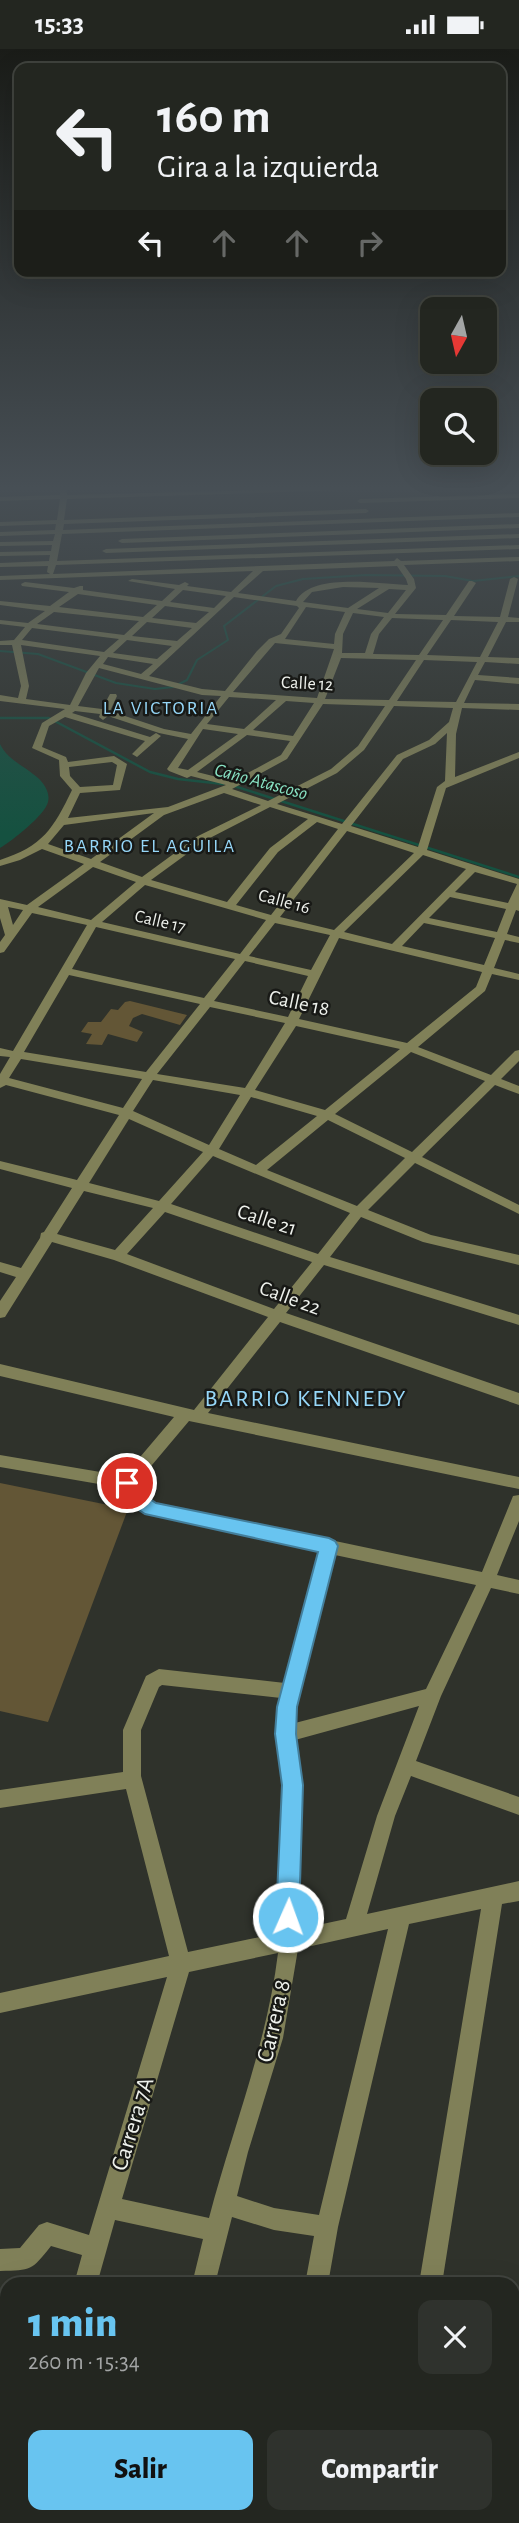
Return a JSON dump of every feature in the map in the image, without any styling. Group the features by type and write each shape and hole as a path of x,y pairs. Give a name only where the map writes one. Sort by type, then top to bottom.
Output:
{"street":[{"path":"22,699 25,686 18,648 32,624 61,602"},
{"path":"54,648 109,602"},
{"path":"160,602 214,610"},
{"path":"143,677 223,602"},
{"path":"296,602 391,616 519,620"},
{"path":"0,950 30,908 161,813 229,787 278,761 296,739 320,701 350,610 362,602"},
{"path":"368,656 376,634 401,602"},
{"path":"459,602 361,748 334,771 202,838 142,881 93,924 1,1082 127,1113 257,1171 428,1239 519,1260"},
{"path":"450,782 452,724 458,705 506,620 512,602"},
{"path":"0,603 199,626"},
{"path":"77,790 65,776 63,759 37,748 45,725 66,714 74,705 88,675 107,654 164,603"},
{"path":"299,603 303,608 284,636 274,640 260,653 201,726 173,771 274,800 316,818 347,824 519,882"},
{"path":"0,622 180,644"},
{"path":"274,640 368,656 518,664"},
{"path":"0,643 18,648 54,648 159,662"},
{"name":"Calle 12","path":"97,665 180,687 228,695 320,701 519,707"},
{"path":"472,677 519,681"},
{"path":"99,725 113,696"},
{"path":"0,698 74,705 106,712 162,731 194,737"},
{"path":"187,775 247,731 284,698"},
{"path":"66,714 152,740"},
{"path":"0,1313 46,1236 150,1075 400,757 432,742 452,724"},
{"path":"201,726 296,739"},
{"path":"137,754 162,731"},
{"path":"118,1256 211,1151 292,1021 336,934 423,848 442,787 519,755"},
{"path":"63,765 114,759 122,764 117,788 77,790"},
{"path":"0,863 44,846 62,823 77,790"},
{"path":"62,823 179,807"},
{"path":"229,906 274,851 316,818"},
{"name":"Calle 16","path":"44,846 142,881 274,919 519,977"},
{"path":"394,948 474,867"},
{"path":"257,1171 481,989 515,908 519,887"},
{"path":"448,894 515,908"},
{"path":"1,902 10,935"},
{"name":"Calle 17","path":"1,902 314,974"},
{"path":"423,920 519,940"},
{"name":"Calle 18","path":"65,971 408,1047 519,1090"},
{"path":"0,1052 248,1092 326,1114 519,1210"},
{"path":"127,1483 191,1416 358,1212 519,1054"},
{"name":"Calle 21","path":"0,1165 162,1206 318,1259 519,1320"},
{"name":"Calle 22","path":"46,1236 118,1256 276,1315 519,1399"},
{"path":"0,1267 23,1274"},
{"path":"0,1370 191,1416 519,1483"},
{"path":"0,1461 127,1483"},
{"path":"127,1483 136,1499 151,1509 519,1587"},
{"path":"353,1928 386,1816 432,1696 487,1580 519,1501"},
{"name":"Carrera 8","path":"205,2277 223,2203 273,2038 288,1955 293,1785 285,1734 290,1691 329,1546"},
{"path":"181,1964 133,1779 130,1745 132,1730 152,1682 159,1677 290,1691"},
{"path":"285,1734 432,1696"},
{"path":"407,1766 519,1806"},
{"path":"0,1799 133,1779"},
{"path":"0,2003 519,1891"},
{"path":"431,2277 492,1897"},
{"path":"317,2277 401,1917"},
{"name":"Carrera 7A","path":"87,2277 181,1964"},
{"path":"223,2203 274,2219 327,2227"},
{"path":"108,2207 217,2231"},
{"path":"0,2260 26,2259 47,2232 95,2248"}],"shaded area":[{"path":"0,744 10,757 42,782 49,798 46,807 35,820 0,848"},
{"path":"125,1002 187,1015 180,1025 142,1014 133,1018 129,1026 143,1032 137,1042 108,1034 102,1045 86,1044 92,1034 81,1032 88,1022 101,1022 111,1009 118,1010"},
{"path":"0,1483 128,1509 48,1722 0,1711"}],"waterway":[{"path":"0,651 38,654 116,683 155,689 173,687 187,680 197,660 228,640 224,626 255,602"},
{"name":"Caño Atascoso","path":"0,718 49,718 150,772 178,779 223,784"},
{"name":"Caño Atascoso","path":"234,786 519,877"}],"district":[{"name":"LA VICTORIA","path":"161,708"},
{"name":"BARRIO EL AGUILA","path":"150,846"},
{"name":"BARRIO KENNEDY","path":"306,1399"}],"route":[{"path":"127,1483 136,1499 151,1509 329,1546 287,1707 285,1734 293,1785 288,1917"}]}
